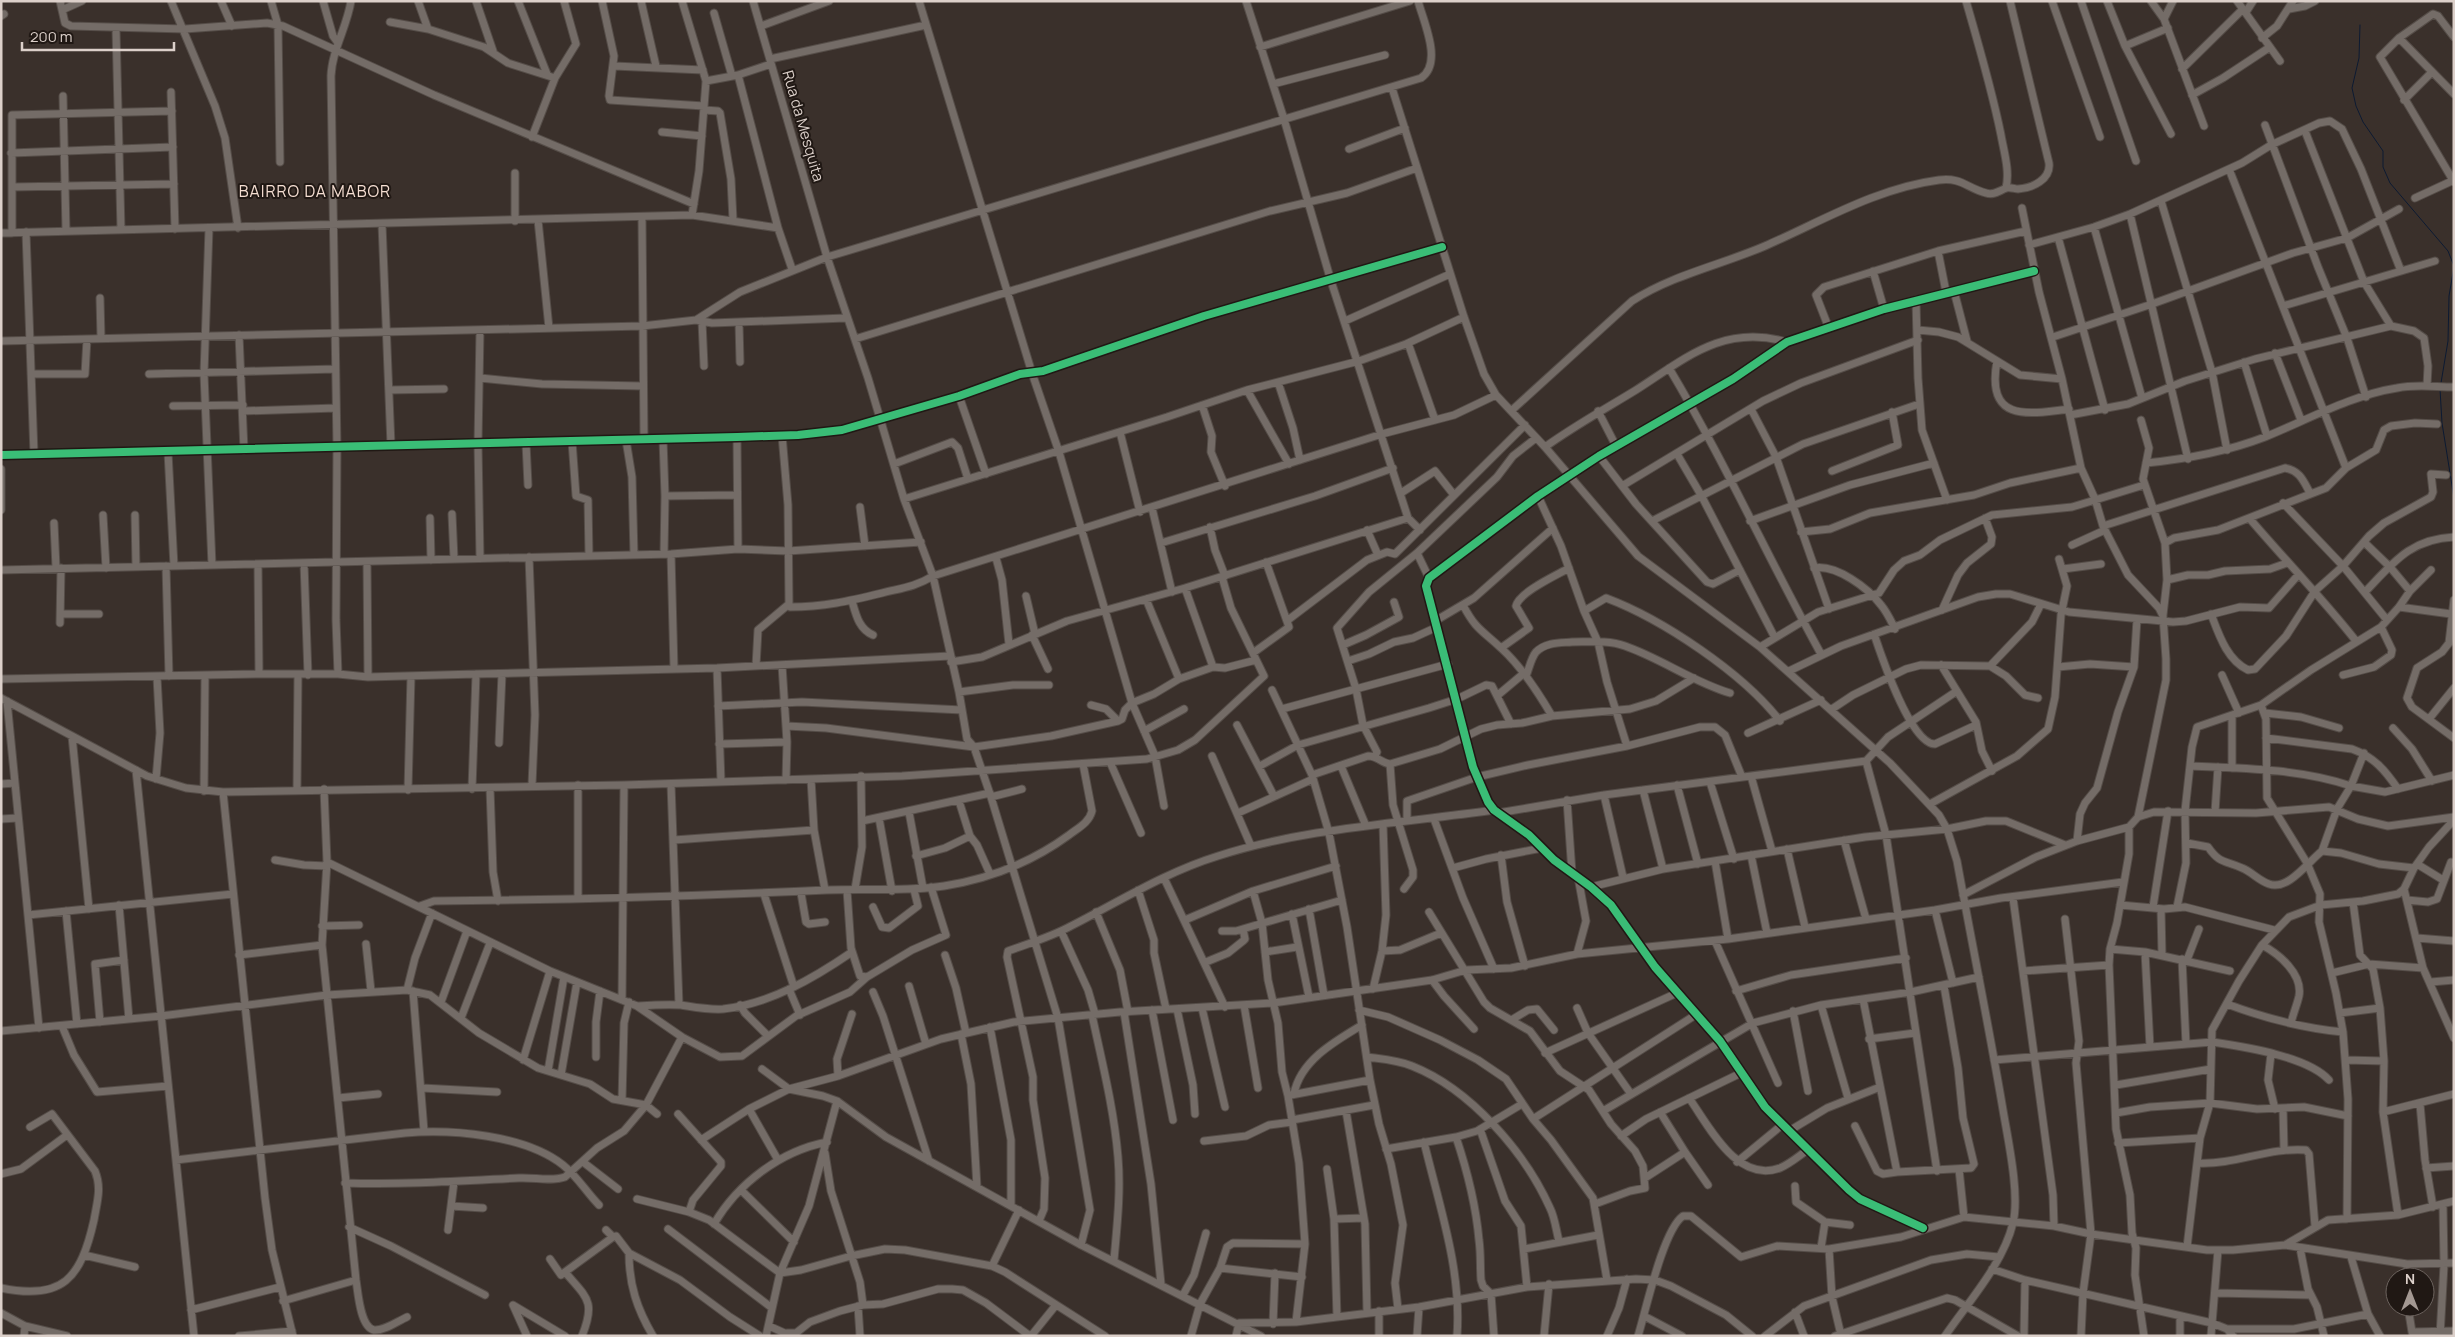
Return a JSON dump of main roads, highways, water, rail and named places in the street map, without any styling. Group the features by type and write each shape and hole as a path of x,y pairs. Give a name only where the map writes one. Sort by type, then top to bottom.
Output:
{"waterway":[{"path":"2360,25 2359,58 2352,88 2356,106 2363,122 2383,151 2383,167 2390,183 2448,251 2454,266"},
{"path":"2441,383 2448,341 2449,296 2454,267"},
{"path":"2440,389 2442,423 2454,498"}],"district":[{"name":"BAIRRO DA MABOR","path":"315,191"}]}
